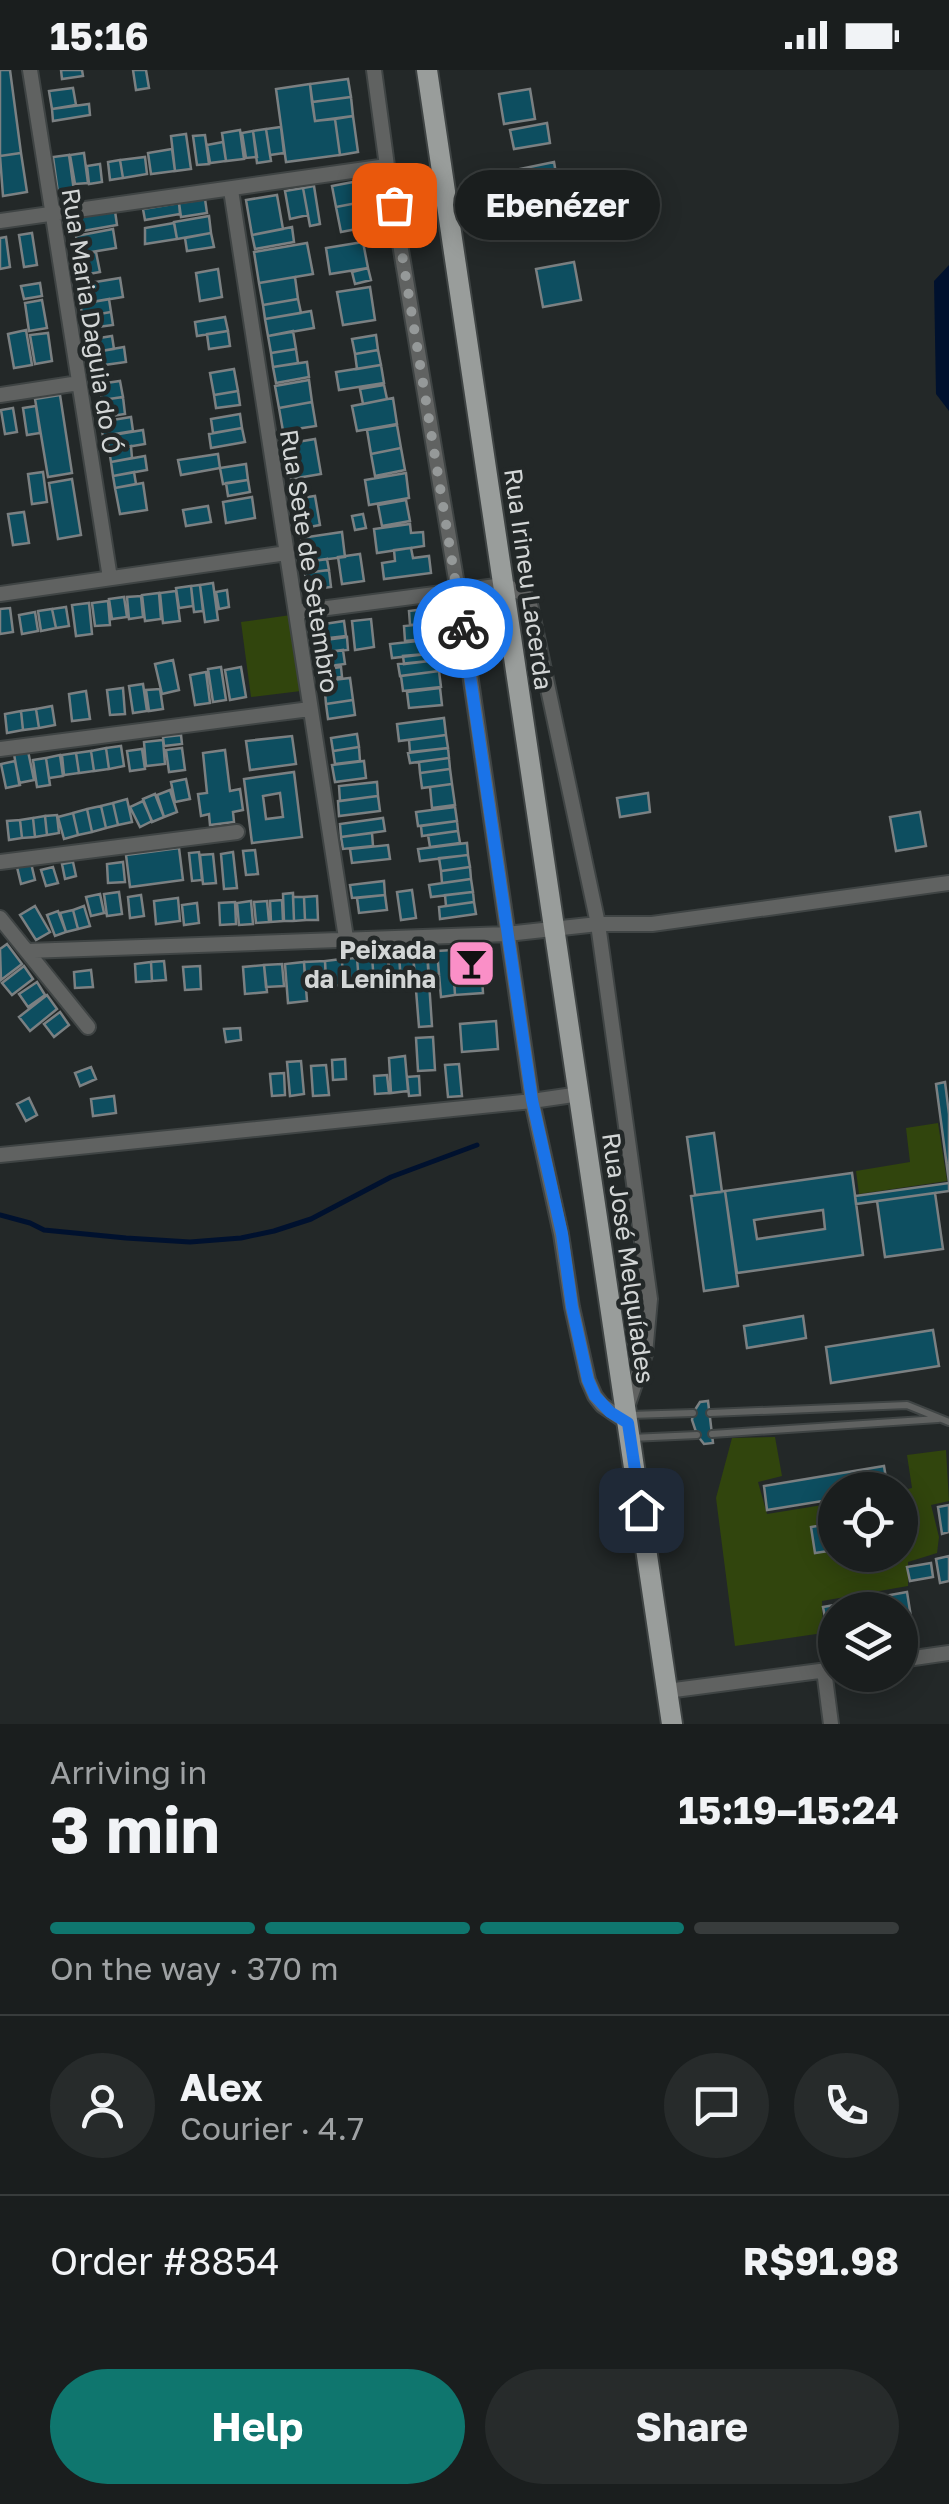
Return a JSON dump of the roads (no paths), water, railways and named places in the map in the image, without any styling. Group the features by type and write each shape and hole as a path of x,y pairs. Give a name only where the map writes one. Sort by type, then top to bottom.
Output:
{"main road":[{"name":"Rua Irineu Lacerda","path":"427,70 580,1095"},
{"name":"Rua José Melquíades","path":"580,1095 672,1724"}],"street":[{"name":"Rua Maria Daguia do Ó","path":"30,70 110,578"},
{"path":"297,612 458,591 504,585 524,594 534,616 598,924 650,1300 645,1354 628,1422 602,1405 588,1380 562,1234 532,1100 458,591 374,70"},
{"path":"0,221 387,166"},
{"name":"Rua Sete de Setembro","path":"230,190 346,938"},
{"path":"0,395 79,383"},
{"path":"0,594 287,554"},
{"path":"0,750 310,709"},
{"path":"0,862 237,832"},
{"path":"27,951 507,934 598,924 624,926 949,883"},
{"path":"0,918 88,1027"},
{"path":"0,1154 580,1095"},
{"path":"918,1657 949,1653"},
{"path":"667,1692 818,1672"},
{"path":"830,1692 831,1724"}],"lane":[{"path":"710,1413 907,1405 949,1422"},
{"path":"628,1422 694,1412"},
{"path":"712,1434 939,1418"},
{"path":"628,1422 696,1435"}],"water":[{"path":"949,265 949,411 936,394 934,281"}],"waterway":[{"path":"0,1215 44,1230 126,1238 190,1242 241,1238 311,1219 391,1177 477,1145"}],"place":[{"name":"Ebenézer","path":"394,205"},
{"name":"Peixada da Leninha","path":"471,963"}]}
